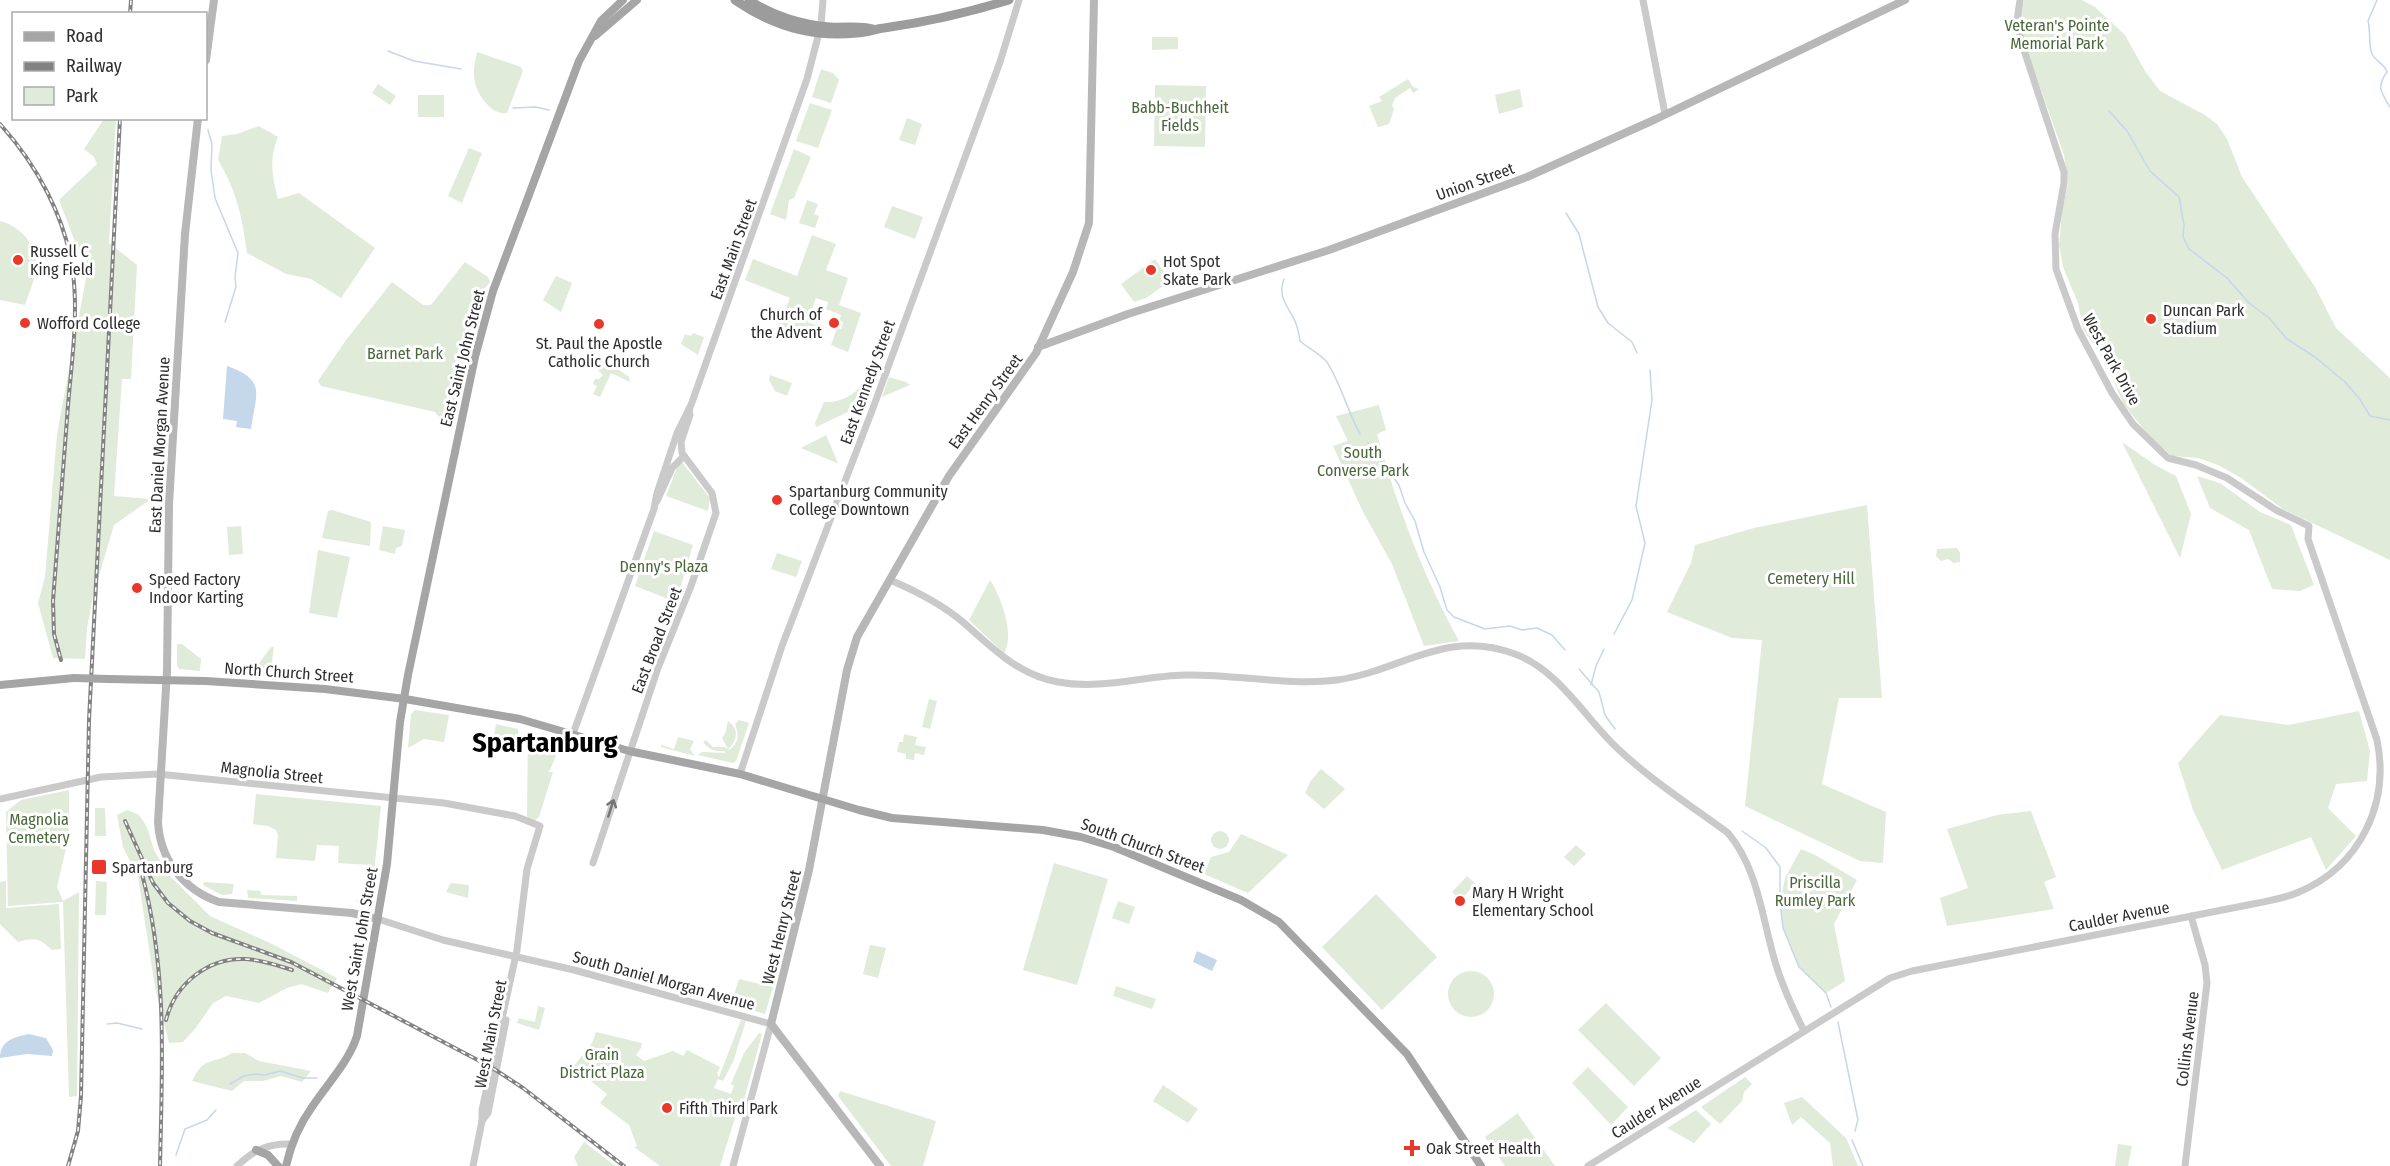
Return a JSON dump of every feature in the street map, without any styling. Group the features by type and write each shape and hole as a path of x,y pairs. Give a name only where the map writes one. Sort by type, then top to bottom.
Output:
{"highway":[{"path":"735,0 764,18 788,26 820,29 861,26 873,29 944,19 1009,0"},
{"path":"749,0 783,16 820,29"}],"main road":[{"path":"207,52 214,0"},
{"name":"East Saint John Street","path":"405,699 475,357 493,291 572,76 601,21 623,0"},
{"name":"East Saint John Street","path":"592,38 637,0"},
{"name":"East Henry Street","path":"824,799 851,654 861,629 949,476 976,434 1017,382 1038,347 1073,272 1089,223 1094,0"},
{"name":"Union Street","path":"1038,347 1128,314 1329,250 1527,177 1905,0"},
{"name":"East Daniel Morgan Avenue","path":"198,120 184,243 169,504 167,680 158,822 162,847 177,873 203,895 219,902 345,912 378,919"},
{"name":"North Church Street","path":"0,685 74,678 167,680 342,690 520,719 573,734"},
{"name":"West Saint John Street","path":"286,1166 292,1143 312,1106 353,1047 360,1023 378,919 405,699"},
{"name":"South Church Street","path":"573,734 629,751 740,774 892,818 1023,828 1081,837 1191,878 1256,907 1279,922 1296,938 1399,1045 1421,1073 1481,1166"},
{"name":"West Henry Street","path":"771,1024 798,919 824,799"},
{"name":"South Daniel Morgan Avenue","path":"771,1024 880,1166"},
{"path":"256,1150 268,1155 278,1166"}],"street":[{"name":"East Main Street","path":"656,503 657,493 677,433 689,409 795,116 820,29 824,0"},
{"name":"East Kennedy Street","path":"740,774 782,646 873,408 1000,62 1019,0"},
{"path":"1643,0 1665,114"},
{"name":"West Park Drive","path":"2020,0 2017,13 2018,26 2064,172 2055,245 2055,269 2078,329 2112,393 2133,424 2168,458 2196,465 2227,478 2276,510 2309,526"},
{"path":"684,456 681,442 690,415 689,409"},
{"name":"East Main Street","path":"573,734 656,503 672,468 684,456"},
{"name":"East Broad Street","path":"593,863 629,751 716,513 715,499 684,456"},
{"name":"Caulder Avenue","path":"1588,1166 1879,984 1905,973 2277,899 2316,883 2335,869 2356,848 2366,833 2376,806 2381,771 2377,740 2308,539 2309,526"},
{"path":"890,580 923,595 948,611 1016,666 1042,678 1076,685 1187,675 1337,680 1427,651 1461,646 1493,648 1523,658 1541,669 1560,686 1627,757 1728,833 1735,842 1750,868 1785,993 1804,1031"},
{"name":"Magnolia Street","path":"4,799 101,777 161,774 394,797 515,816 540,826"},
{"path":"0,805 4,799"},
{"name":"West Main Street","path":"473,1166 482,1110 517,955 527,869 540,826"},
{"name":"Collins Avenue","path":"2185,1166 2207,983 2205,964 2191,916"},
{"name":"South Daniel Morgan Avenue","path":"378,919 443,940 517,955 771,1024"},
{"name":"West Henry Street","path":"733,1166 771,1024"},
{"path":"237,1166 256,1150 270,1144 292,1143"}],"green space":[{"name":"Veteran's Pointe Memorial Park","path":"2024,0 2082,0 2095,7 2125,35 2145,71 2160,91 2217,124 2227,139 2242,177 2315,287 2336,328 2390,378 2390,560 2283,509 2241,478 2218,465 2198,458 2172,456 2149,436 2123,403 2107,365 2083,329 2078,303 2063,267 2059,245 2062,212 2068,184 2064,155 2024,42 2020,17"},
{"path":"1152,37 1178,37 1178,49 1152,50"},
{"path":"477,52 521,67 523,71 507,113 493,110 478,91 474,79"},
{"path":"821,69 833,73 839,80 831,103 812,97"},
{"path":"1408,79 1413,87 1419,89 1413,93 1410,88 1395,98 1389,124 1378,127 1369,106 1382,101 1379,97"},
{"path":"378,84 396,96 390,105 372,93"},
{"name":"Babb-Buchheit Fields","path":"1155,85 1206,86 1205,147 1154,146"},
{"path":"1520,89 1523,107 1499,114 1495,95"},
{"path":"418,95 444,95 444,117 418,117"},
{"path":"810,103 832,110 818,148 796,141"},
{"path":"907,118 922,124 915,145 899,140"},
{"path":"103,120 116,120 109,243 137,265 131,379 122,379 114,496 151,499 114,525 93,596 87,628 85,659 53,658 38,603 45,577 57,434 87,273 59,200 97,164 94,157 84,149"},
{"path":"259,126 278,137 273,153 272,168 278,199 299,193 375,248 341,298 311,279 286,274 247,253 238,205 218,160 222,136 237,134"},
{"path":"469,148 482,153 462,203 448,196"},
{"path":"794,149 811,157 794,198 789,200 786,220 770,214"},
{"path":"807,200 818,204 814,214 819,216 815,228 799,223"},
{"path":"892,206 923,217 915,239 884,227"},
{"name":"Russell C King Field","path":"0,221 21,232 34,251 35,272 25,305 0,300"},
{"path":"812,235 836,244 826,270 848,278 839,305 861,313 848,352 831,345 837,328 841,329 843,322 839,321 841,315 826,309 828,302 816,298 807,322 816,325 811,338 779,326 790,298 745,280 753,259 797,276"},
{"name":"Hot Spot Skate Park","path":"1155,259 1170,281 1146,298 1134,302 1121,284"},
{"name":"Barnet Park","path":"465,262 488,277 490,282 485,288 469,341 456,399 458,408 453,421 440,418 435,412 321,386 318,381 346,340 392,282 423,305 431,305"},
{"path":"556,276 572,283 561,312 543,300"},
{"path":"693,333 704,337 698,355 681,344 685,334 691,336"},
{"path":"602,358 629,377 630,382 611,373 600,397 593,394 597,386 593,384 595,379 603,375 596,368"},
{"path":"871,370 879,374 867,403 816,427 815,423 824,402 840,400 853,394"},
{"path":"770,375 792,383 787,396 775,391 769,380"},
{"path":"889,377 906,382 910,385 882,397"},
{"name":"South Converse Park","path":"1379,405 1386,430 1377,434 1393,488 1423,566 1459,641 1424,646 1392,564 1363,512 1333,446 1348,441 1336,416"},
{"path":"826,435 838,463 801,448"},
{"path":"2122,442 2155,465 2176,476 2191,514 2180,558"},
{"path":"681,461 710,498 708,511 666,496"},
{"path":"2197,476 2220,483 2260,512 2291,525 2314,585 2300,591 2272,589 2249,530 2210,508"},
{"name":"Cemetery Hill","path":"1867,505 1882,698 1839,698 1822,784 1886,812 1883,863 1860,861 1745,806 1762,640 1732,638 1667,612 1691,563 1695,545 1754,528"},
{"path":"332,510 371,522 370,546 322,538 328,511"},
{"path":"241,526 243,554 229,555 227,527"},
{"path":"383,526 405,530 402,546 396,548 395,554 379,550"},
{"name":"Denny's Plaza","path":"654,531 693,545 676,602 635,586"},
{"path":"1957,548 1960,553 1960,562 1954,563 1948,559 1941,561 1936,556 1937,549"},
{"path":"318,550 350,557 337,618 309,613"},
{"path":"777,553 802,561 796,577 771,569"},
{"path":"990,580 1002,605 1007,626 1007,645 1004,653 969,620"},
{"path":"177,644 182,644 201,659 200,671 179,669"},
{"path":"271,647 274,647 270,676 258,675 259,663"},
{"path":"929,699 937,701 930,729 922,727"},
{"path":"415,710 449,715 444,742 424,739 408,748 411,714"},
{"path":"2359,711 2370,751 2367,781 2336,784 2328,808 2356,836 2326,870 2311,837 2222,870 2193,810 2178,763 2220,715 2288,725"},
{"path":"739,720 749,723 736,761 733,763 698,755 702,752 725,753 709,748 703,742 706,740 713,747 725,747 729,750 732,748 737,738 735,724"},
{"path":"728,721 734,727 736,735 728,749 722,738"},
{"path":"496,724 518,729 519,746 493,741"},
{"path":"528,731 562,742 549,772 553,772 539,817 535,821 530,820 527,816"},
{"path":"904,734 917,737 915,745 926,747 924,755 915,753 914,760 906,759 906,754 897,752 899,742 903,742"},
{"path":"678,737 694,741 690,749 695,756 661,747 661,745 674,749"},
{"path":"1321,769 1345,789 1324,809 1305,793 1310,782"},
{"name":"Magnolia Cemetery","path":"69,790 69,835 57,887 63,901 79,892 77,1096 69,1097 63,902 8,906 6,812 21,800"},
{"path":"256,794 381,806 371,901 367,905 358,904 356,900 367,901 370,865 338,863 339,846 317,845 315,861 276,858 278,835 276,830 268,826 253,824"},
{"path":"95,808 105,808 106,836 95,836"},
{"path":"127,810 139,815 147,827 154,850 168,874 210,916 272,944 337,978 328,993 301,984 287,988 259,1003 226,996 213,1003 183,1042 169,1043 155,987 138,877 123,847 117,815"},
{"path":"2031,811 2056,877 2044,882 2054,909 1947,926 1940,898 1968,888 1947,829 1997,815"},
{"path":"1220,831 1226,834 1229,840 1226,846 1220,849 1214,846 1211,840 1214,834"},
{"path":"1241,834 1288,855 1248,893 1204,874 1211,857 1229,852"},
{"path":"1576,845 1586,854 1574,866 1564,857"},
{"name":"Priscilla Rumley Park","path":"1801,849 1857,880 1834,924 1845,981 1826,993 1799,967 1783,928 1780,903 1785,878"},
{"path":"1054,863 1108,879 1077,985 1023,970"},
{"path":"1467,876 1476,884 1460,900 1452,892"},
{"path":"6,881 6,908 59,904 61,949 52,950 36,940 28,939 18,942 0,924 0,882"},
{"path":"96,881 107,882 106,915 95,915"},
{"path":"204,882 234,884 232,894 222,895 203,885"},
{"path":"451,883 469,885 468,898 446,892"},
{"path":"247,890 260,891 262,895 297,896 297,901 248,898"},
{"path":"1376,894 1437,957 1382,1010 1322,947"},
{"path":"1118,901 1135,907 1129,924 1112,918"},
{"path":"870,945 886,948 878,978 863,974"},
{"path":"1471,971 1487,978 1494,994 1487,1010 1471,1017 1455,1010 1448,994 1455,978"},
{"path":"739,979 773,987 765,1014 731,1004"},
{"path":"1116,986 1156,999 1152,1009 1113,996"},
{"path":"1606,1003 1661,1058 1634,1086 1578,1030"},
{"path":"538,1006 545,1008 539,1030 517,1023 519,1018 535,1022"},
{"name":"Fifth Third Park","path":"741,1020 746,1021 733,1062 723,1081 718,1079 714,1088 731,1094 734,1086 731,1084 744,1053 759,1033 762,1034 741,1111 736,1115 720,1166 660,1166 634,1147 637,1146 629,1125 600,1103 607,1094 573,1067 592,1043 596,1032 642,1043 636,1055 644,1061 673,1051 683,1056 687,1050 720,1067 717,1073 719,1077"},
{"path":"232,1053 245,1053 259,1061 311,1071 302,1082 281,1076 263,1081 244,1081 232,1091 192,1081 205,1064"},
{"path":"1588,1067 1628,1107 1611,1125 1572,1083"},
{"path":"1745,1077 1752,1084 1744,1092 1742,1101 1720,1124 1701,1107"},
{"path":"1163,1085 1198,1109 1188,1123 1153,1101"},
{"path":"840,1091 936,1121 923,1166 891,1166 838,1096"},
{"path":"1802,1097 1846,1138 1858,1166 1833,1166 1830,1143 1801,1117 1792,1125 1784,1103"},
{"path":"1696,1110 1711,1124 1694,1143 1667,1128"},
{"path":"1518,1113 1555,1166 1505,1166 1485,1137"},
{"path":"584,1142 615,1166 578,1166 574,1157"},
{"path":"2118,1144 2132,1146 2128,1166 2115,1166"}],"water":[{"path":"227,366 248,377 256,389 251,429 236,427 237,421 223,419"},
{"path":"1197,951 1217,960 1212,971 1193,962"},
{"path":"29,1034 46,1038 53,1050 52,1056 27,1054 0,1058 5,1043"}],"waterway":[{"path":"2377,0 2368,21 2370,47 2374,57 2387,72 2381,90 2390,107"},
{"path":"388,51 414,61 461,69"},
{"path":"513,108 536,107 549,110"},
{"path":"2109,111 2127,131 2150,171 2179,197 2184,225 2183,237 2189,249 2227,278 2249,303 2269,318 2287,339 2315,357 2345,382 2359,398 2370,416 2390,420"},
{"path":"208,130 212,144 211,170 215,198 238,253 236,287 225,322"},
{"path":"1566,213 1579,234 1598,307 1608,323 1632,342 1637,353"},
{"path":"1284,279 1282,285 1284,301 1296,324 1300,341 1326,361 1360,434"},
{"path":"1614,634 1632,600 1645,543 1636,506 1652,400 1650,370"},
{"path":"1368,443 1399,485 1405,503 1415,521 1424,552 1440,587 1447,610 1454,617 1485,629 1510,626 1522,630 1537,628 1552,635 1565,650"},
{"path":"1591,685 1604,649"},
{"path":"1579,669 1599,692 1605,715 1615,729"},
{"path":"1742,831 1766,848 1780,867 1783,928 1799,967 1826,993 1831,1007"},
{"path":"1838,1022 1858,1120 1855,1131"},
{"path":"107,1024 117,1023 142,1029"},
{"path":"230,1084 244,1076 265,1075 280,1071 303,1078 317,1078"},
{"path":"176,1155 185,1129 207,1120 216,1110"},
{"path":"1852,1140 1863,1166"}],"railway":[{"path":"130,12 131,0"},
{"path":"68,1166 78,1131 81,1096 89,720 120,120"},
{"path":"0,124 26,157 48,193 64,232 73,273 75,328 53,601 54,634 61,660"},
{"path":"125,821 153,883 168,903 190,921 212,933 291,962 491,1067 523,1088 624,1166"},
{"path":"142,874 156,947 160,983 162,1019 160,1166"},
{"path":"166,1020 170,1007 185,984 206,968 232,960 246,959 292,970"}],"place":[{"name":"Russell C King Field","path":"18,260"},
{"name":"Hot Spot Skate Park","path":"1151,270"},
{"name":"Duncan Park Stadium","path":"2151,319"},
{"name":"Wofford College","path":"25,323"},
{"name":"Church of the Advent","path":"834,323"},
{"name":"St. Paul the Apostle Catholic Church","path":"599,324"},
{"name":"Spartanburg Community College Downtown","path":"777,500"},
{"name":"Speed Factory Indoor Karting","path":"137,588"},
{"name":"Spartanburg","path":"99,867"},
{"name":"Mary H Wright Elementary School","path":"1460,901"},
{"name":"Fifth Third Park","path":"667,1108"},
{"name":"Oak Street Health","path":"1412,1148"}],"district":[{"name":"Spartanburg","path":"545,742"}],"park label":[{"name":"Grain District Plaza","path":"602,1063"}]}
